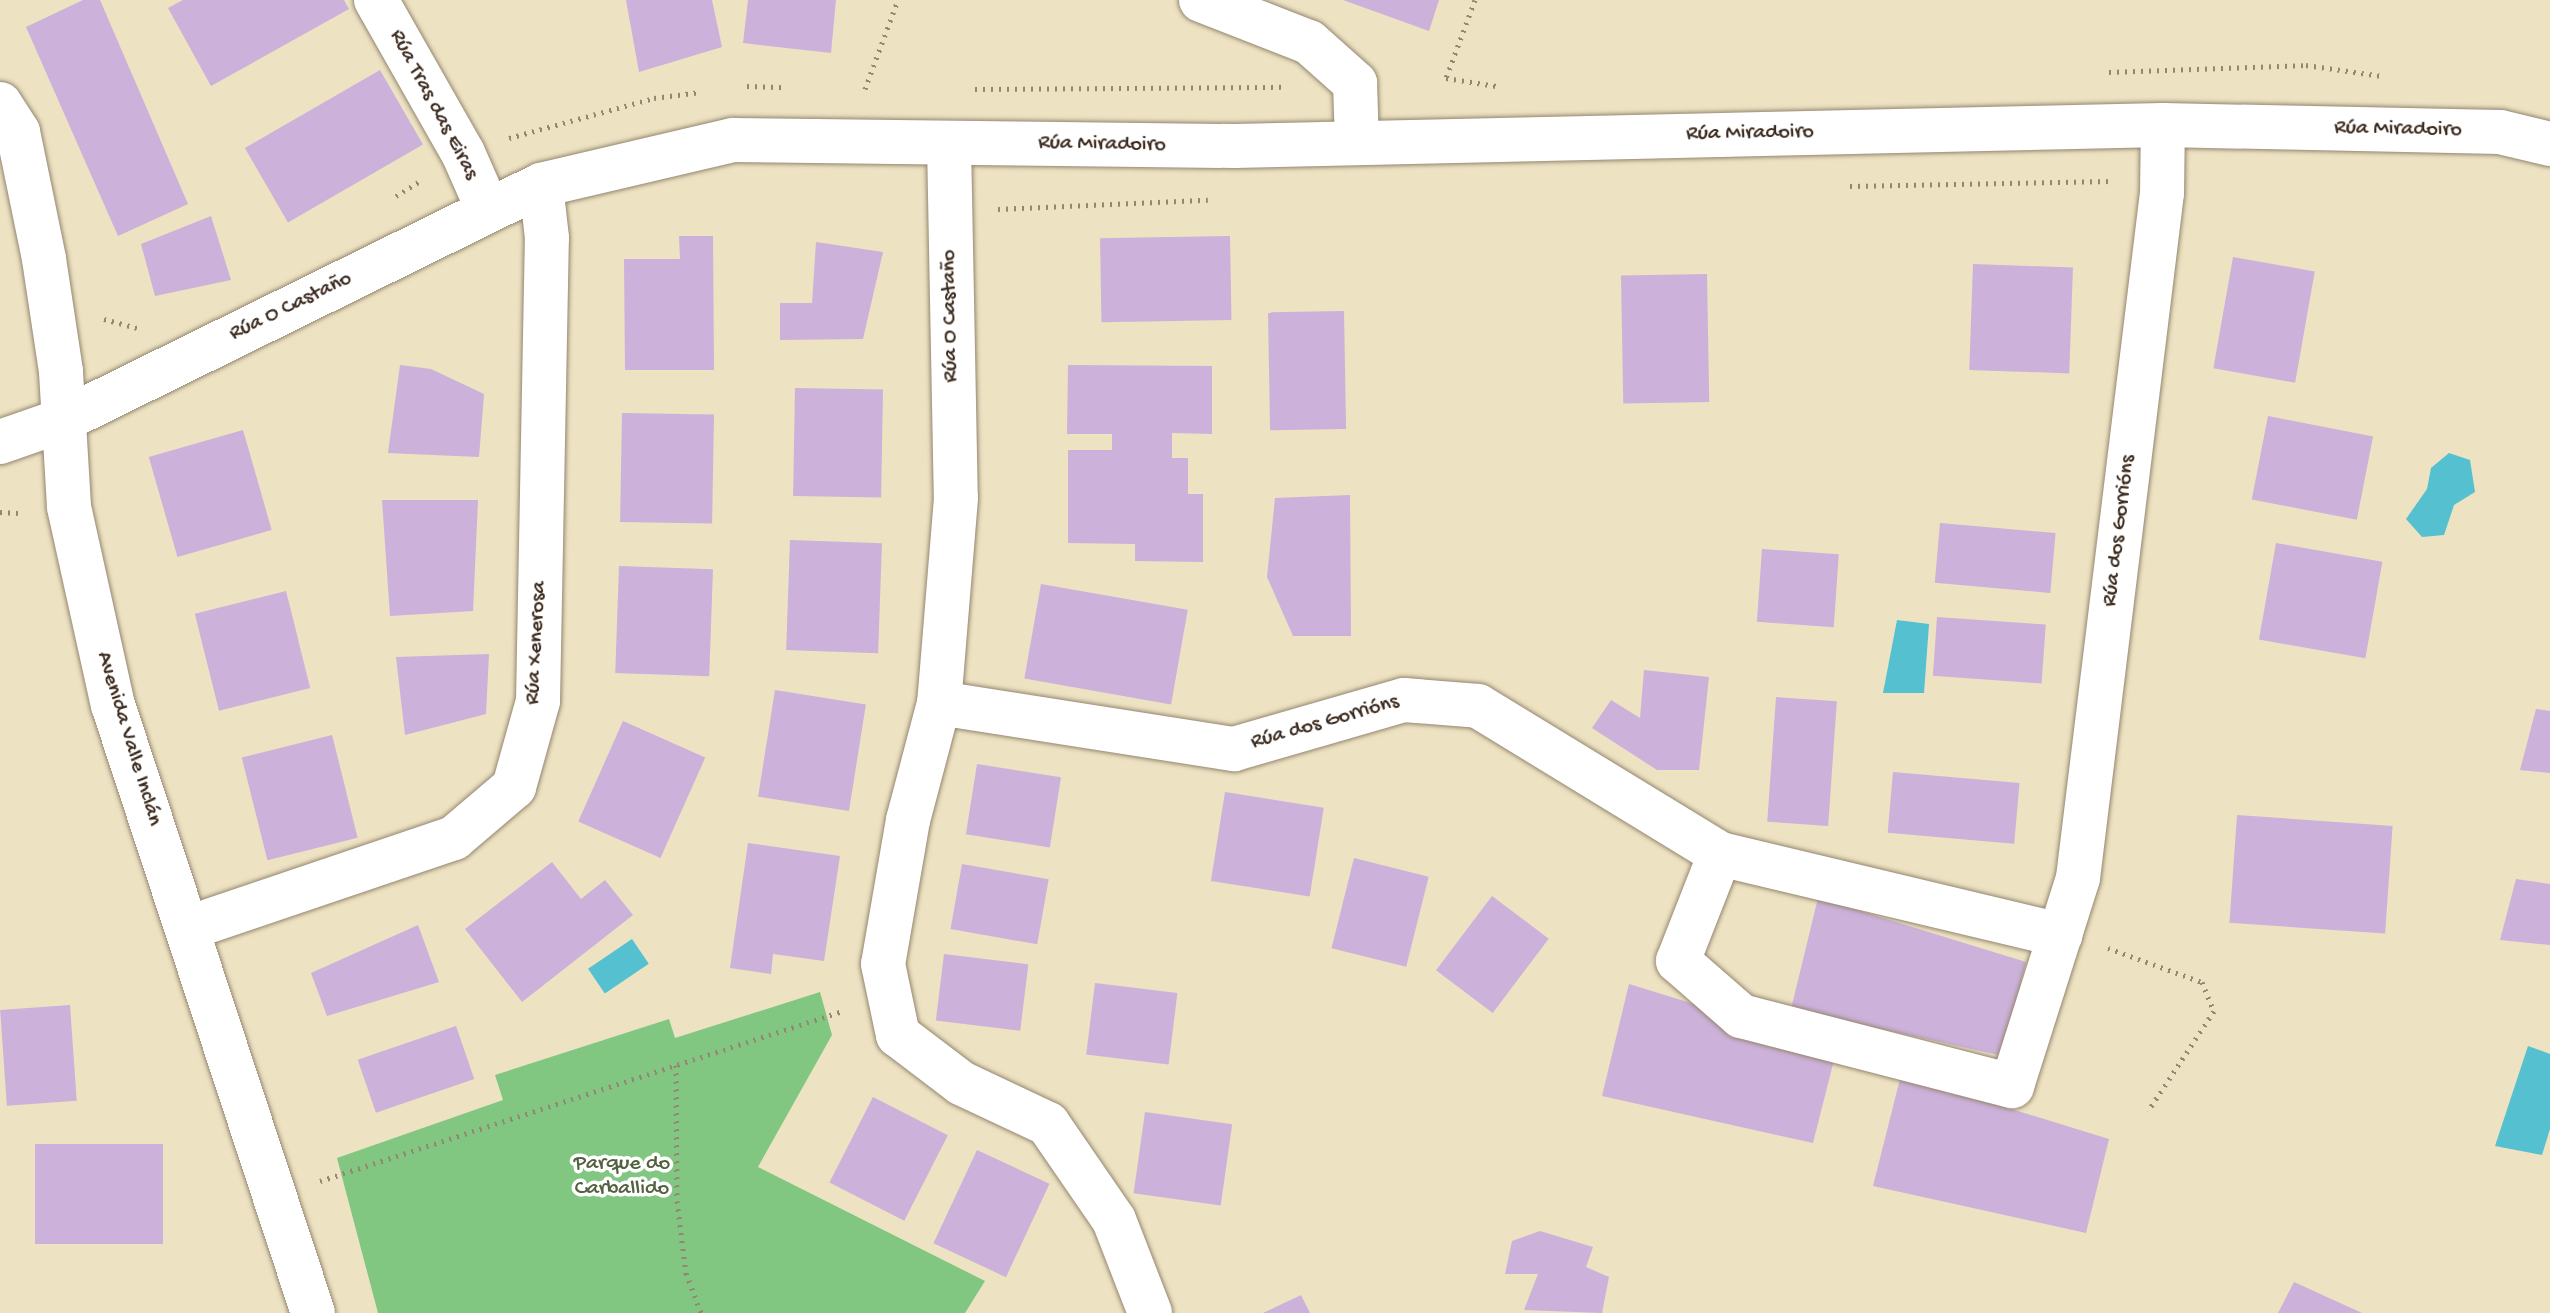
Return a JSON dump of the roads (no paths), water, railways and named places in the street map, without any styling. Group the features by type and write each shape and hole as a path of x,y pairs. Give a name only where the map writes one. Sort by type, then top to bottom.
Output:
{"street":[{"name":"Rúa Tras das Eiras","path":"376,0 463,153 488,210"},
{"path":"1201,0 1309,42 1355,83 1357,142"},
{"name":"Avenida Valle Inclán","path":"0,104 18,132 41,245 61,372 69,507 113,705 313,1313"},
{"name":"Rúa Miradoiro","path":"949,143 1357,142 2163,125 2500,132 2550,144"},
{"name":"Rúa dos Gorrións","path":"1720,854 1678,961 1741,1016 2012,1086 2078,878 2163,180 2163,125"},
{"name":"Rúa O Castaño","path":"0,442 63,420 541,185 733,140 949,143 956,498 939,703 908,820 883,964 898,1035 961,1083 1048,1124 1114,1220 1150,1313"},
{"name":"Rúa Xenerosa","path":"188,928 454,838 514,787 538,701 547,238 541,185"},
{"name":"Rúa dos Gorrións","path":"939,703 1234,749 1404,700 1478,706 1720,854 2060,935"}],"water":[{"path":"2449,453 2470,460 2475,492 2454,505 2444,535 2422,537 2406,519 2427,489 2431,468"},
{"path":"1897,620 1929,624 1924,693 1883,693"},
{"path":"632,939 649,964 605,994 588,969"},
{"path":"2528,1046 2550,1054 2550,1129 2542,1155 2495,1146"}],"park label":[{"name":"Parque do Carballido","path":"622,1176"}]}
